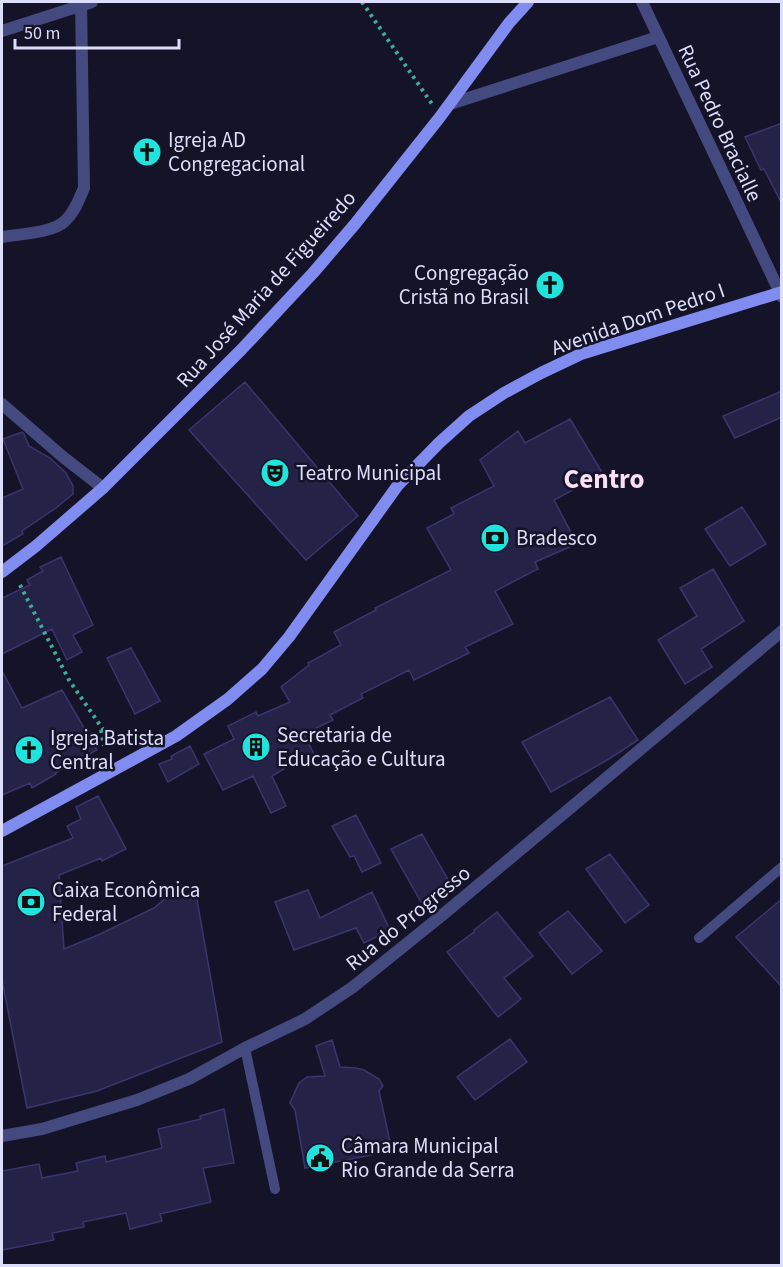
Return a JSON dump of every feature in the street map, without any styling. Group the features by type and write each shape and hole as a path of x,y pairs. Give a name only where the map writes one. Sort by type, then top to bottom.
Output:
{"main road":[{"name":"Rua José Maria de Figueiredo","path":"2,572 103,488 241,350 313,273 440,117 509,23 528,2"},
{"name":"Avenida Dom Pedro I","path":"2,831 176,736 228,699 262,669 289,637 398,485 469,416 504,393 581,354 781,294"}],"street":[{"name":"Rua Pedro Bracialle","path":"642,2 781,294"},
{"path":"2,31 85,3 84,188 72,213 64,223 49,229 2,237"},
{"path":"450,104 658,37"},
{"path":"2,404 63,458 103,488"},
{"name":"Rua do Progresso","path":"2,1136 42,1129 136,1100 189,1079 245,1048 305,1019 353,987 455,905 782,631"}],"lane":[{"path":"699,938 782,867"},
{"path":"245,1048 275,1190"}],"path":[{"path":"363,2 440,117"},
{"path":"20,585 69,680 111,741"},
{"path":"100,727 104,746"}],"building":[{"path":"782,123 782,204 764,169 761,170 745,137"},
{"name":"Teatro Municipal","path":"245,382 358,516 306,560 189,430"},
{"path":"782,391 782,417 735,438 723,416"},
{"path":"570,419 603,474 554,500 577,544 535,562 538,569 495,591 513,624 465,647 469,653 414,680 409,670 361,694 363,698 330,715 333,720 304,734 314,754 283,766 284,769 272,776 286,806 271,813 253,776 223,790 204,754 234,739 228,726 256,712 258,716 290,702 281,687 309,665 308,663 341,645 334,632 376,610 375,608 451,570 427,528 454,514 451,508 494,486 480,460 518,431 525,443"},
{"path":"22,432 29,446 50,458 66,473 73,486 73,494 22,531 23,534 2,546 2,498 23,489 3,439"},
{"path":"742,507 766,544 730,566 705,529"},
{"path":"61,557 93,625 73,635 82,652 67,660 52,629 2,654 2,598 30,585 27,580 43,571 40,567"},
{"path":"713,569 744,621 701,649 712,667 685,684 658,640 697,616 680,588"},
{"path":"131,648 160,701 135,714 107,658"},
{"path":"2,671 22,708 62,690 97,750 32,788 30,783 2,795"},
{"path":"610,697 638,740 551,792 522,742"},
{"path":"190,746 199,764 168,782 159,764 172,759 171,756"},
{"path":"98,796 126,849 102,861 101,858 59,875 64,949 154,908 181,885 186,898 196,894 222,1042 97,1091 27,1108 2,980 2,866 73,838 67,826 81,819 76,807"},
{"path":"356,815 381,863 362,872 354,856 350,857 332,826"},
{"path":"422,834 451,885 421,902 391,849"},
{"path":"610,854 649,905 625,923 586,869"},
{"path":"308,890 320,918 372,892 390,930 364,943 356,928 294,950 275,902"},
{"path":"782,899 782,987 736,937"},
{"path":"568,911 602,951 572,974 539,933"},
{"path":"497,912 533,956 504,978 521,999 498,1017 447,952"},
{"path":"510,1039 527,1062 475,1100 457,1077"},
{"path":"332,1040 340,1067 364,1070 379,1079 383,1086 379,1091 392,1151 305,1168 295,1110 290,1103 299,1083 307,1077 325,1076 316,1046"},
{"path":"224,1109 234,1163 203,1168 211,1202 160,1214 162,1221 130,1229 126,1213 83,1222 84,1227 52,1233 54,1240 2,1250 2,1171 39,1164 42,1178 78,1171 76,1163 105,1156 106,1162 162,1148 158,1129 201,1119 200,1116"}],"place":[{"name":"Igreja AD Congregacional","path":"147,152"},
{"name":"Congregação Cristã no Brasil","path":"550,285"},
{"name":"Teatro Municipal","path":"275,473"},
{"name":"Bradesco","path":"495,538"},
{"name":"Secretaria de Educação e Cultura","path":"256,747"},
{"name":"Igreja Batista Central","path":"29,750"},
{"name":"Caixa Econômica Federal","path":"31,902"},
{"name":"Câmara Municipal Rio Grande da Serra","path":"320,1158"}],"district":[{"name":"Centro","path":"604,479"}]}
